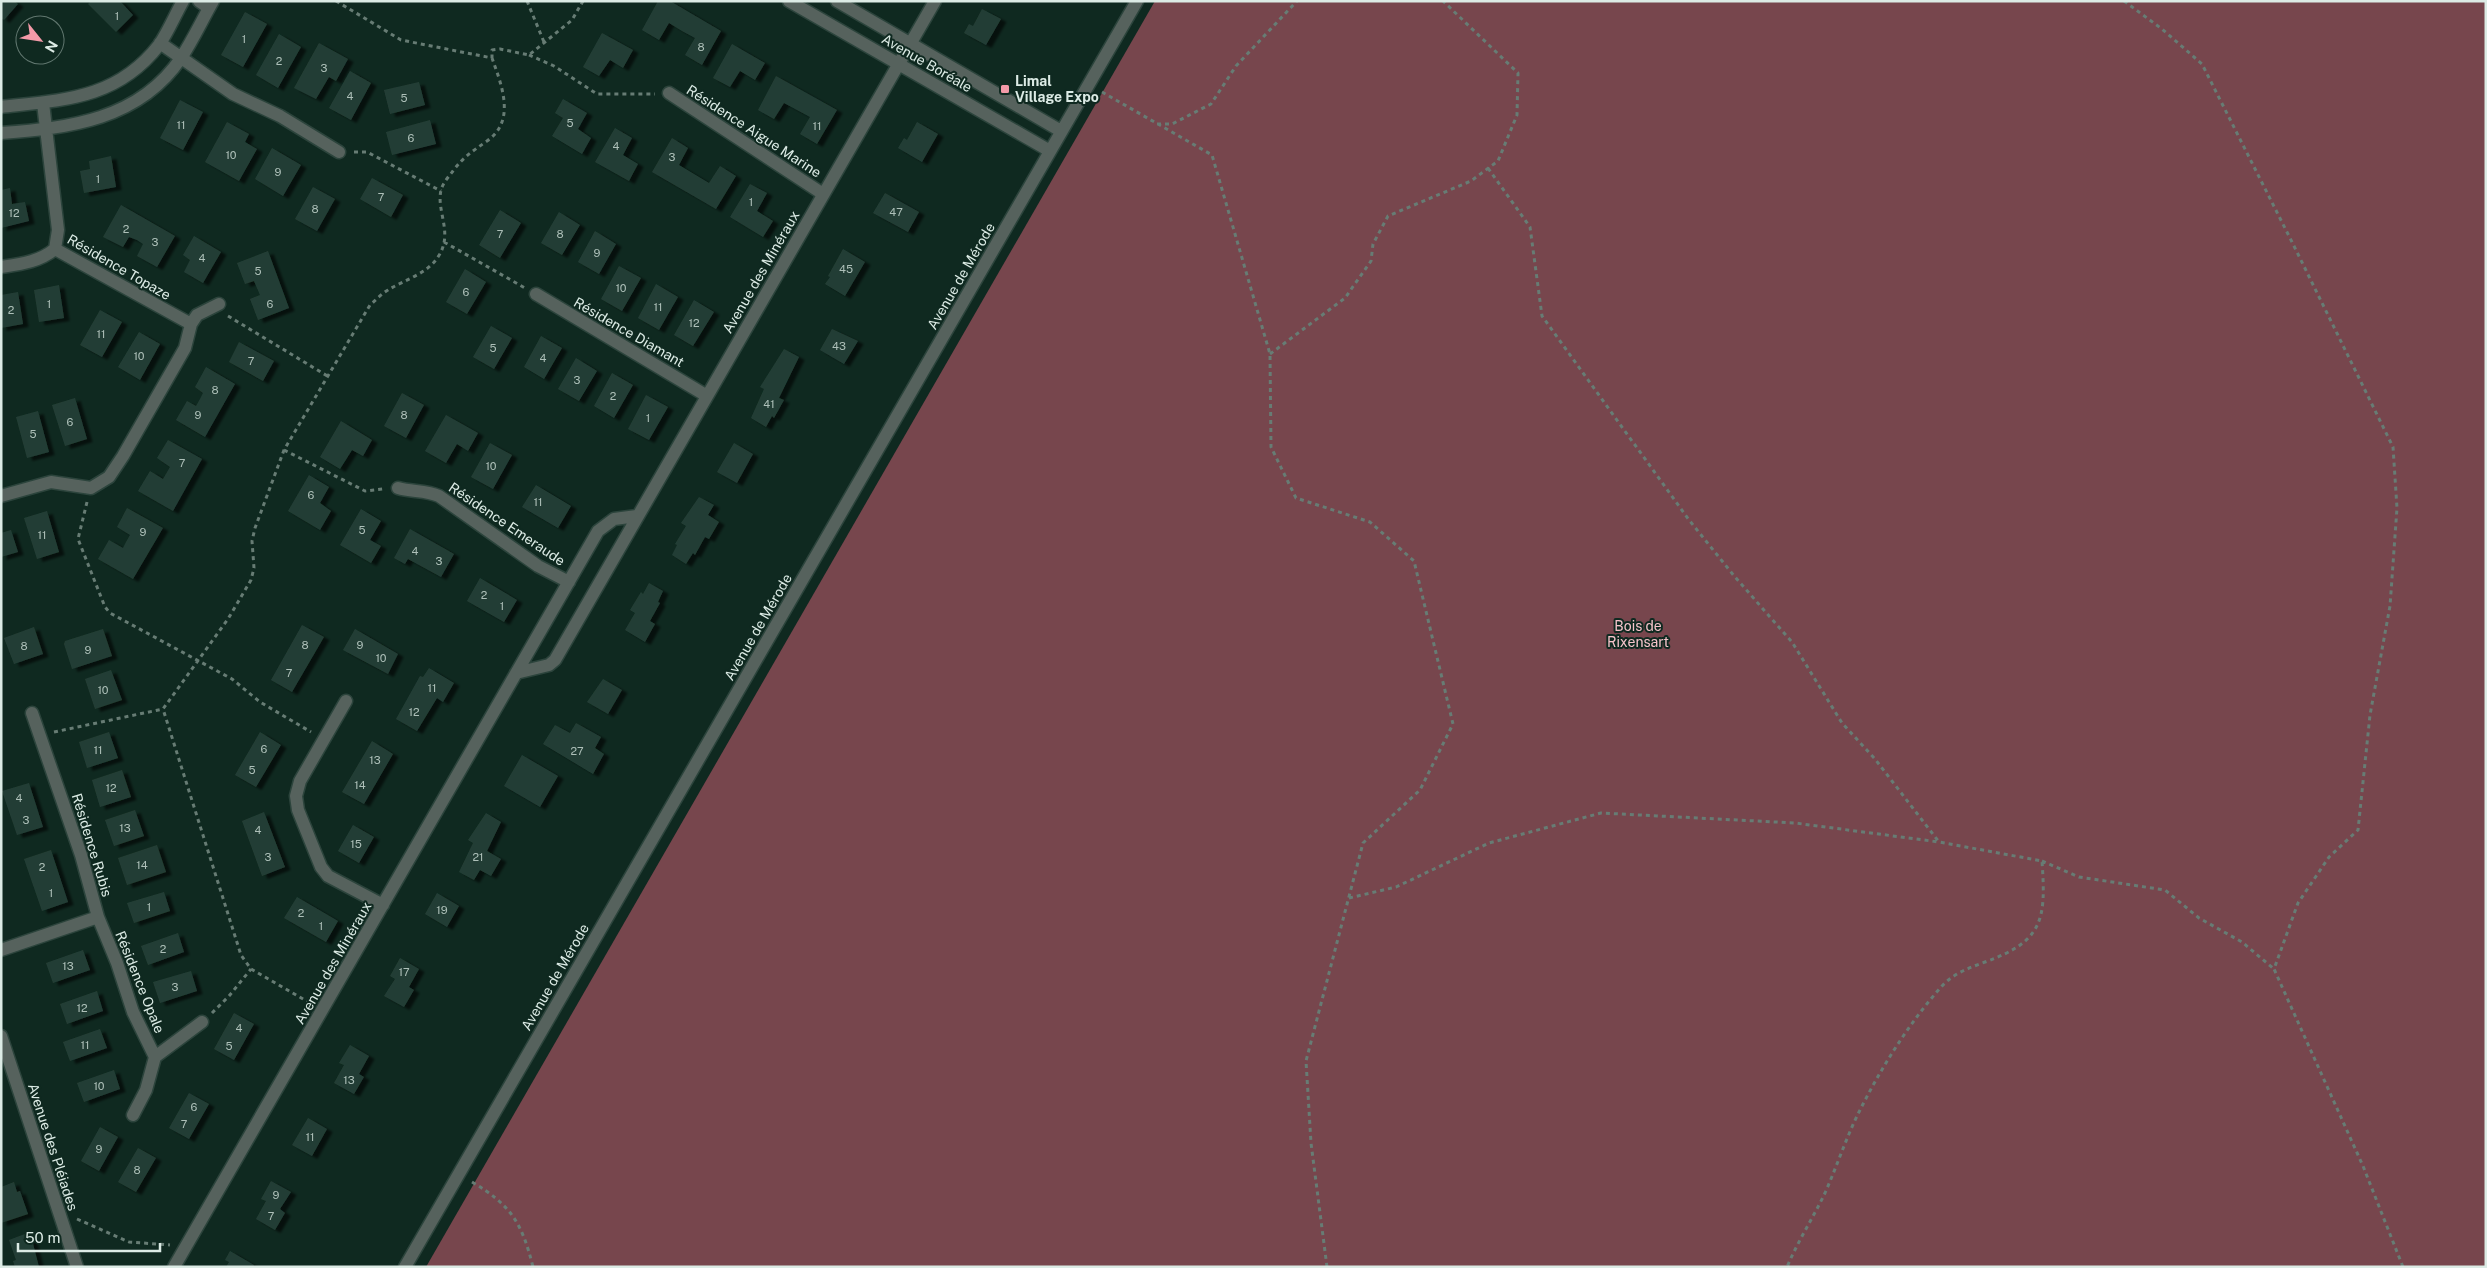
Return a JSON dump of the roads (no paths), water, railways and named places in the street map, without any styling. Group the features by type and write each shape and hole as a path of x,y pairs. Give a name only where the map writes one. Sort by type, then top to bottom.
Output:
{"street":[{"path":"1,108 94,94 107,88 138,68 160,43 183,1"},
{"name":"Avenue Boréale","path":"790,1 1050,150"},
{"name":"Avenue Boréale","path":"837,1 1061,131"},
{"name":"Avenue des Minéraux","path":"516,673 549,665 555,660 935,1"},
{"name":"Avenue de Mérode","path":"405,1267 1137,1"},
{"path":"1,134 45,130 92,121 130,105 156,85 181,58 207,4"},
{"path":"160,43 233,94 280,116 338,152"},
{"name":"Résidence Aigue Marine","path":"669,93 823,194"},
{"name":"Résidence Topaze","path":"43,103 58,230 55,249 191,324"},
{"path":"1,267 36,261 55,249"},
{"name":"Résidence Diamant","path":"536,294 707,396"},
{"path":"1,496 51,482 91,488 109,477 124,456 185,348 191,324 198,316 218,304"},
{"name":"Résidence Emeraude","path":"398,488 410,492 432,492 440,496 531,561 569,582"},
{"name":"Avenue des Minéraux","path":"174,1267 598,531 606,523 614,519 637,516"},
{"path":"346,701 300,781 296,796 298,810 321,867 328,876 383,905"},
{"name":"Résidence Rubis","path":"1,950 98,917 81,854 32,714"},
{"name":"Résidence Opale","path":"98,917 117,963 133,1012 155,1057 202,1022"},
{"name":"Avenue des Pléiades","path":"1,1036 77,1267"},
{"path":"133,1115 146,1090 155,1057"}],"place":[{"name":"Limal Village Expo","path":"1005,89"}],"park label":[{"name":"Bois de Rixensart","path":"1638,634"}]}
